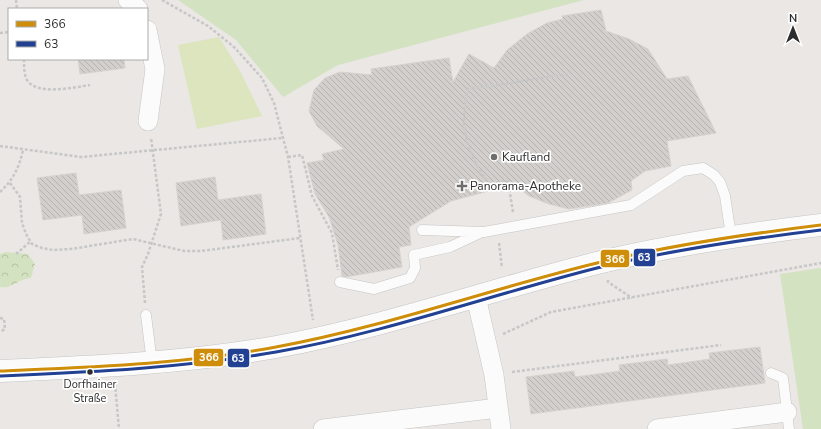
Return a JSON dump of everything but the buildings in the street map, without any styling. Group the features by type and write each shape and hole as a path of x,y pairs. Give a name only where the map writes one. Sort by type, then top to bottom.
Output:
{"street":[{"path":"128,0 137,8"},
{"path":"148,35 155,69 148,121"},
{"path":"0,371 114,366 236,353 316,338 396,320 504,288 605,262 731,236 821,225"},
{"path":"476,297 494,375 501,429"},
{"path":"323,429 498,408"},
{"path":"657,429 788,420"}],"lane":[{"path":"422,230 484,232 631,205 683,171 703,168 720,182 731,236"},
{"path":"340,282 374,289 410,278 415,268 414,255 450,247 484,232"},
{"path":"146,315 152,363"},
{"path":"771,373 783,378 788,420"}],"path":[{"path":"162,0 208,26 234,47 262,78 274,103 288,157 316,338"},
{"path":"24,60 26,78 34,86 47,90 90,85"},
{"path":"511,203 508,181 489,184 480,171 468,146 464,115 468,89 564,75"},
{"path":"144,292 142,267 161,214 154,151 148,121"},
{"path":"0,146 81,157 282,138"},
{"path":"0,192 10,183 16,173 23,150"},
{"path":"288,157 302,155 312,196 332,233 340,282"},
{"path":"10,183 20,197 22,223 32,244 42,248 53,250 133,239 184,251 201,251 300,238"},
{"path":"498,230 504,288"},
{"path":"16,254 31,241"},
{"path":"605,262 608,282 632,298"},
{"path":"486,342 551,312 821,263"},
{"path":"0,318 4,319 5,329 0,332"},
{"path":"494,375 721,345"},
{"path":"114,366 119,429"}],"green space":[{"path":"178,0 584,0 338,65 283,97 236,40"},
{"path":"219,37 240,71 262,116 197,129 178,45"},
{"path":"5,252 28,254 35,264 31,278 22,280 8,287 0,287 0,254"},
{"path":"821,268 821,429 803,429 780,274"}],"transit line":[{"name":"366","path":"0,371 173,361 242,353 276,347 357,329 597,263 709,241 821,225"},
{"name":"63","path":"0,376 173,366 276,352 357,335 597,268 709,246 821,230"}],"place":[{"name":"Kaufland","path":"494,157"},
{"name":"Panorama-Apotheke","path":"462,186"},
{"name":"Dorfhainer Straße","path":"90,372"}]}
